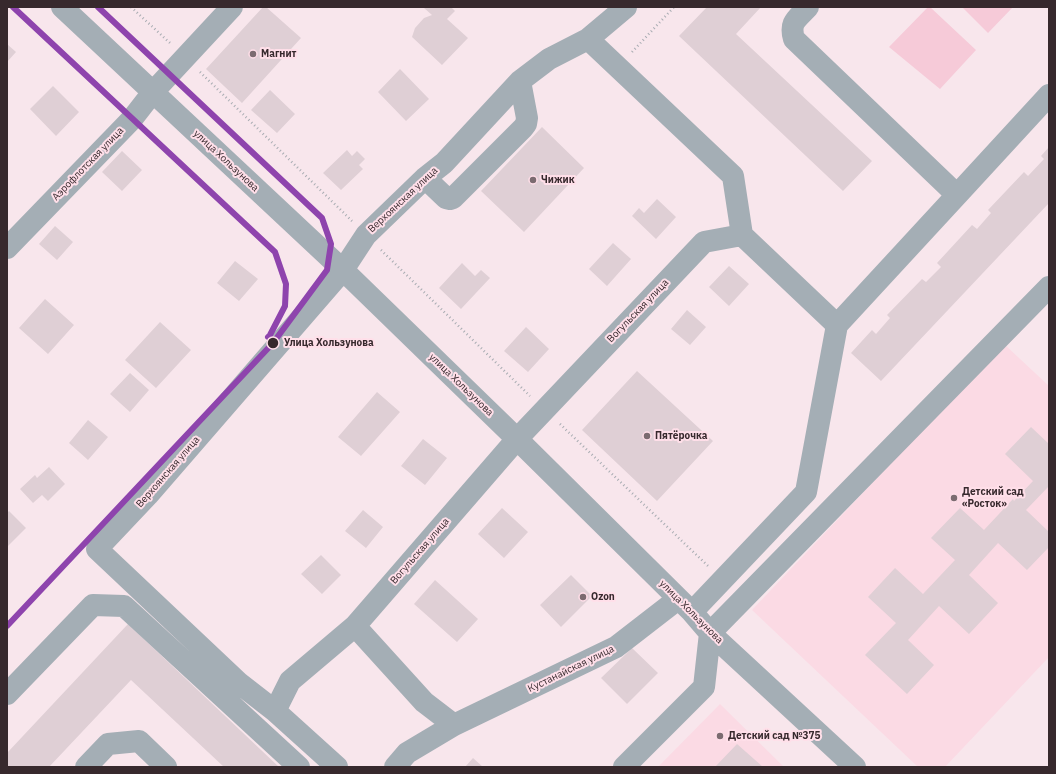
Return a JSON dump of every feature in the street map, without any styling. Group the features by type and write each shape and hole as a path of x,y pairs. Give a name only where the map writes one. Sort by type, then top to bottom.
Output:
{"street":[{"name":"улица Хользунова","path":"62,7 343,270 517,439 685,606 710,633 855,767"},
{"name":"Аэрофлотская улица","path":"7,248 132,118 232,7"},
{"name":"Верхоянская улица","path":"275,710 240,683 97,549 148,495 343,270 366,235 425,178 444,163 520,81 549,59 588,39 626,7"},
{"path":"808,7 794,22 792,30 794,39 958,194"},
{"path":"588,39 733,176 742,235 837,325 1049,95"},
{"path":"425,178 446,198 453,198 523,128 526,124 527,118 520,81"},
{"name":"Вогульская улица","path":"275,710 290,681 355,626 517,439 704,242 742,235"},
{"path":"624,767 704,687 710,633 1049,286"},
{"name":"Кустанайская улица","path":"395,767 407,753 454,725 616,647 685,606 723,580 806,492 837,325"},
{"path":"7,694 93,605 124,606 299,767"},
{"path":"355,626 424,702 454,725"},
{"path":"275,710 337,767"},
{"path":"86,767 108,744 139,741 166,767"}],"path":[{"path":"131,7 545,410 723,580"},
{"path":"618,66 674,7"}],"shaded area":[{"path":"928,7 930,7 976,50 940,89 889,47"},
{"path":"962,7 1013,7 988,33"},
{"name":"Детский сад «Росток»","path":"1004,344 1049,386 1049,657 945,767 918,767 752,610"},
{"name":"Детский сад №375","path":"720,704 784,767 658,767"}],"building":[{"name":"Магнит","path":"263,7 266,7 301,38 242,103 206,69"},
{"path":"451,7 455,11 447,19 468,38 442,65 412,37 415,28 424,18 432,15 424,8"},
{"path":"707,7 761,7 736,34 872,161 843,191 679,36"},
{"path":"7,44 16,52 7,62"},
{"path":"400,69 429,99 406,121 378,92"},
{"path":"53,86 79,112 56,136 30,109"},
{"path":"270,90 295,114 277,133 251,110"},
{"name":"Чижик","path":"542,127 584,168 524,232 481,191"},
{"path":"1049,147 1049,203 881,381 851,353 872,330 876,334 890,318 887,315 922,279 926,282 941,267 937,263 972,225 977,229 991,213 988,210 1024,172 1028,176 1044,159 1041,156"},
{"path":"347,150 352,156 357,151 365,159 359,165 363,169 341,190 323,173"},
{"path":"122,151 142,170 122,191 102,172"},
{"path":"657,199 676,217 656,239 632,216 639,208 644,213"},
{"path":"55,226 73,242 57,260 39,244"},
{"path":"613,243 631,259 607,286 589,269"},
{"path":"235,261 258,279 239,301 217,283"},
{"path":"462,263 475,276 481,270 490,278 461,309 439,288"},
{"path":"729,266 749,284 729,306 709,287"},
{"path":"45,299 74,325 48,354 19,328"},
{"path":"687,310 706,327 690,345 671,329"},
{"path":"160,322 191,350 156,388 125,360"},
{"path":"526,327 549,349 528,372 504,351"},
{"name":"Пятёрочка","path":"637,371 713,441 657,501 582,430"},
{"path":"130,373 149,390 130,412 110,394"},
{"path":"377,392 400,412 361,456 338,437"},
{"path":"88,420 108,437 88,460 69,443"},
{"path":"1031,427 1049,444 1049,486 1026,510 1049,532 1049,547 1027,570 998,543 969,575 998,603 969,634 939,606 908,640 934,665 907,694 865,655 896,623 868,597 895,568 923,594 955,560 931,538 960,508 984,530 1013,499 1014,501 1033,481 1005,454"},
{"path":"423,439 447,458 425,485 401,466"},
{"path":"49,467 65,484 48,501 42,495 33,503 20,489 35,475 37,478"},
{"path":"502,508 528,532 504,558 478,534"},
{"path":"363,510 383,527 366,548 345,531"},
{"path":"9,511 26,528 7,547 7,513"},
{"path":"321,555 341,575 322,594 301,574"},
{"path":"571,575 592,596 561,627 540,605"},
{"path":"435,580 478,619 457,642 414,604"},
{"path":"128,624 279,767 224,767 131,680 49,767 7,767 7,753"},
{"path":"632,648 658,673 627,704 601,678"},
{"path":"737,744 763,767 715,767"},
{"path":"473,758 483,767 465,767"}],"transit line":[{"path":"13,7 275,252 286,284 285,306 268,337"},
{"path":"7,626 273,343 327,270 331,244 322,218 98,7"}],"place":[{"name":"Магнит","path":"253,54"},
{"name":"Чижик","path":"533,180"},
{"name":"Улица Хользунова","path":"273,343"},
{"name":"Пятёрочка","path":"647,436"},
{"name":"Детский сад «Росток»","path":"954,498"},
{"name":"Ozon","path":"583,597"},
{"name":"Детский сад №375","path":"720,736"}]}
